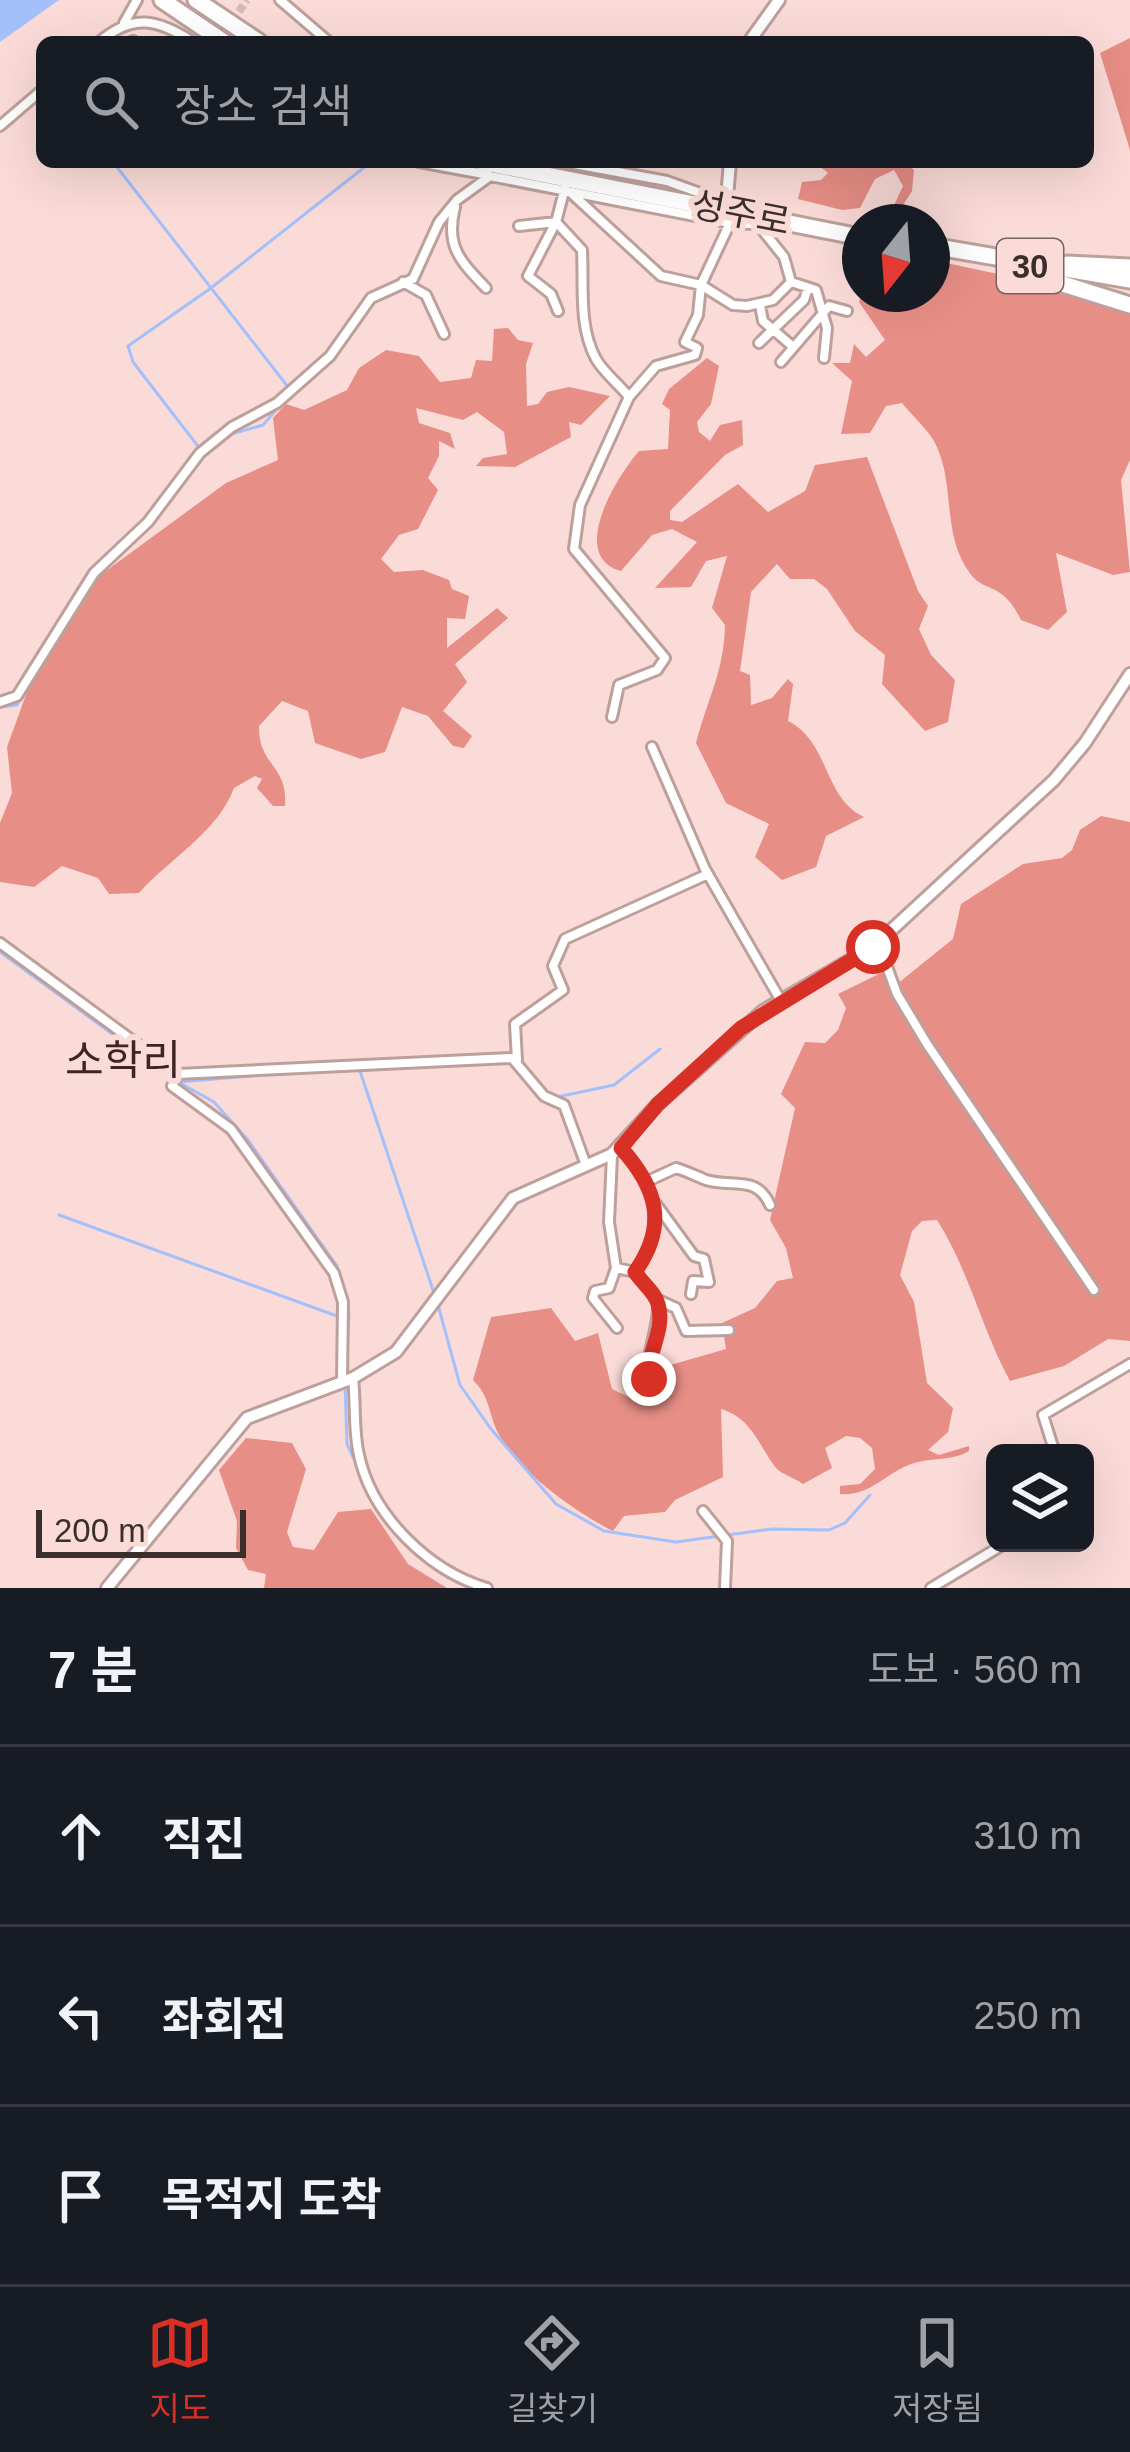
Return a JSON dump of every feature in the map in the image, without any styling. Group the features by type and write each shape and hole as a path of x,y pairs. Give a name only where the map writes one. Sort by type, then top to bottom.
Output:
{"highway":[{"path":"162,0 215,36"},
{"path":"196,0 250,36"},
{"name":"성주로","path":"550,168 727,211 842,230"},
{"name":"성주로","path":"486,169 565,176 842,230"},
{"name":"30","path":"950,253 1130,283"},
{"path":"1023,268 1130,267"},
{"path":"1023,268 1130,305"}],"street":[{"path":"107,36 124,23 136,0"},
{"path":"280,0 321,36"},
{"path":"753,36 779,0"},
{"path":"124,23 159,20 184,36"},
{"path":"0,126 36,95"},
{"path":"612,717 619,685 657,670 665,658 574,550 580,505 628,397 656,366 695,355 697,348 685,342 696,321 701,285 727,211 730,168"},
{"path":"0,702 17,696 94,573 148,522 200,454 232,427 277,403 337,349 371,298 420,270 439,222 486,169"},
{"path":"558,311 551,294 528,277 556,222 565,176"},
{"path":"565,176 650,270 701,285 733,305 773,301 791,282"},
{"path":"458,200 449,237 455,256 486,288"},
{"path":"727,211 760,227 784,257 791,282"},
{"path":"519,226 556,222"},
{"path":"556,222 582,250 581,302 596,358 628,397"},
{"path":"760,227 790,222"},
{"path":"403,282 426,295 444,334"},
{"path":"791,282 816,290 828,340 824,358"},
{"path":"759,343 774,332 808,288"},
{"path":"760,305 774,332 791,345"},
{"path":"781,362 821,312 829,306 842,310"},
{"path":"107,1588 255,1411 348,1380 395,1352 513,1198 617,1151 658,1104 741,1028 878,942 1054,780 1085,743 1130,674"},
{"path":"652,747 708,874 781,1000"},
{"path":"517,1062 515,1024 563,989 553,966 566,939 708,874"},
{"path":"878,942 897,994 927,1044 1094,1290"},
{"path":"0,943 178,1074 503,1055 517,1062 544,1096 564,1105 586,1165"},
{"path":"178,1074 172,1086 220,1117 242,1141 334,1274 343,1302 357,1450 389,1515 418,1550 488,1588"},
{"path":"617,1151 650,1180 656,1203 694,1256 704,1259 710,1282 693,1281 691,1294"},
{"path":"617,1151 609,1222 616,1268 609,1288 595,1291 593,1298 617,1328"},
{"path":"650,1180 676,1168 710,1181 743,1182 763,1192 770,1205"},
{"path":"635,1272 647,1252 656,1203"},
{"path":"616,1268 635,1272 658,1300 676,1308 686,1331 729,1330"},
{"path":"649,1379 646,1359 658,1335 658,1300"},
{"path":"1052,1444 1043,1414 1130,1364"},
{"path":"703,1511 727,1541 725,1588"},
{"path":"931,1588 991,1552"}],"shaded area":[{"path":"1130,38 1130,150 1100,53"},
{"path":"822,168 914,170 912,191 904,204 895,204 903,186 894,170 875,179 862,204 842,204 842,210 798,199 802,182 821,180 828,173"},
{"path":"950,264 1130,302 1130,460 1121,480 1130,572 1113,575 1056,553 1067,612 1048,630 1021,620 1007,598 975,579 955,542 937,447 902,403 886,406 870,433 841,434 852,381 832,363 850,363 854,344 866,357 885,340 866,312 950,312"},
{"path":"508,328 518,340 533,343 526,364 527,406 538,404 547,392 569,387 610,396 581,425 569,422 571,437 515,467 476,466 483,458 507,454 504,432 477,412 463,420 416,408 419,423 450,433 455,449 439,441 439,456 428,478 438,490 418,529 399,535 381,559 394,572 423,570 449,580 452,589 469,596 465,619 447,618 447,648 497,608 508,618 455,664 467,682 443,711 472,736 464,748 453,746 428,716 402,707 385,752 361,759 315,743 308,711 282,701 259,726 263,749 282,781 285,806 273,806 257,788 262,779 255,776 234,788 205,832 139,893 109,894 98,878 62,866 34,887 0,882 0,823 12,793 7,747 31,681 99,576 226,483 278,460 273,418 286,404 304,410 347,390 359,368 386,350 419,356 440,382 471,378 476,360 492,361 494,329"},
{"path":"707,358 719,366 711,404 697,422 699,432 710,441 720,425 742,420 743,445 725,455 670,511 670,520 682,522 738,484 768,512 805,491 815,465 867,457 928,606 919,629 931,655 955,680 948,722 925,731 882,684 885,655 855,631 827,589 814,579 790,579 777,564 751,592 740,671 750,675 751,705 772,698 788,679 793,684 788,721 812,742 841,797 864,817 826,836 816,867 782,880 755,857 769,824 726,803 696,743 722,657 725,625 712,608 727,556 706,561 691,587 655,588 697,542 672,529 652,535 621,571 605,563 598,549 602,514 630,462 639,451 668,449 670,410 662,404 669,389"},
{"path":"1101,816 1130,822 1130,1341 1108,1339 1064,1366 1010,1381 948,1239 937,1220 922,1221 912,1231 900,1275 914,1302 927,1383 953,1408 948,1432 928,1450 939,1455 969,1446 969,1451 911,1464 868,1488 840,1494 840,1486 860,1484 875,1469 872,1448 860,1438 846,1436 825,1448 832,1468 803,1484 778,1470 748,1426 721,1409 723,1477 675,1500 665,1512 624,1516 613,1531 548,1489 506,1446 473,1380 491,1317 551,1308 575,1341 598,1333 612,1389 637,1401 661,1389 667,1366 726,1349 722,1323 755,1308 777,1281 793,1278 786,1248 770,1220 795,1108 781,1094 805,1042 825,1043 838,1030 846,1008 838,994 893,967 897,984 953,939 961,904 1023,864 1062,858 1072,850 1080,830"},
{"path":"246,1438 292,1443 306,1469 287,1532 293,1547 314,1550 338,1512 371,1509 408,1564 447,1588 264,1588 266,1574 248,1570 236,1548 237,1521 219,1470"}],"water":[{"path":"0,0 59,0 0,42"}],"waterway":[{"path":"118,168 288,387"},
{"path":"197,445 133,362 128,346 211,288 363,168"},
{"path":"228,435 263,425 277,409"},
{"path":"0,707 17,705 22,694"},
{"path":"0,952 174,1079"},
{"path":"557,1097 614,1085 660,1049"},
{"path":"359,1068 435,1296"},
{"path":"179,1082 296,1072"},
{"path":"182,1084 214,1102 248,1140 337,1266 349,1314 346,1367"},
{"path":"59,1215 337,1316"},
{"path":"438,1305 460,1385 491,1429 556,1504 604,1531 676,1542 772,1529 829,1530 845,1523 870,1495"},
{"path":"345,1382 347,1444 370,1493"},
{"path":"403,1540 436,1570 475,1588"}],"tunnel":[{"path":"222,36 247,0"}],"district":[{"name":"소학리","path":"123,1060"}],"route":[{"path":"649,1379 646,1359 658,1335 658,1300 635,1272 647,1252 656,1203 650,1180 621,1148 658,1104 741,1028 873,947"}]}
